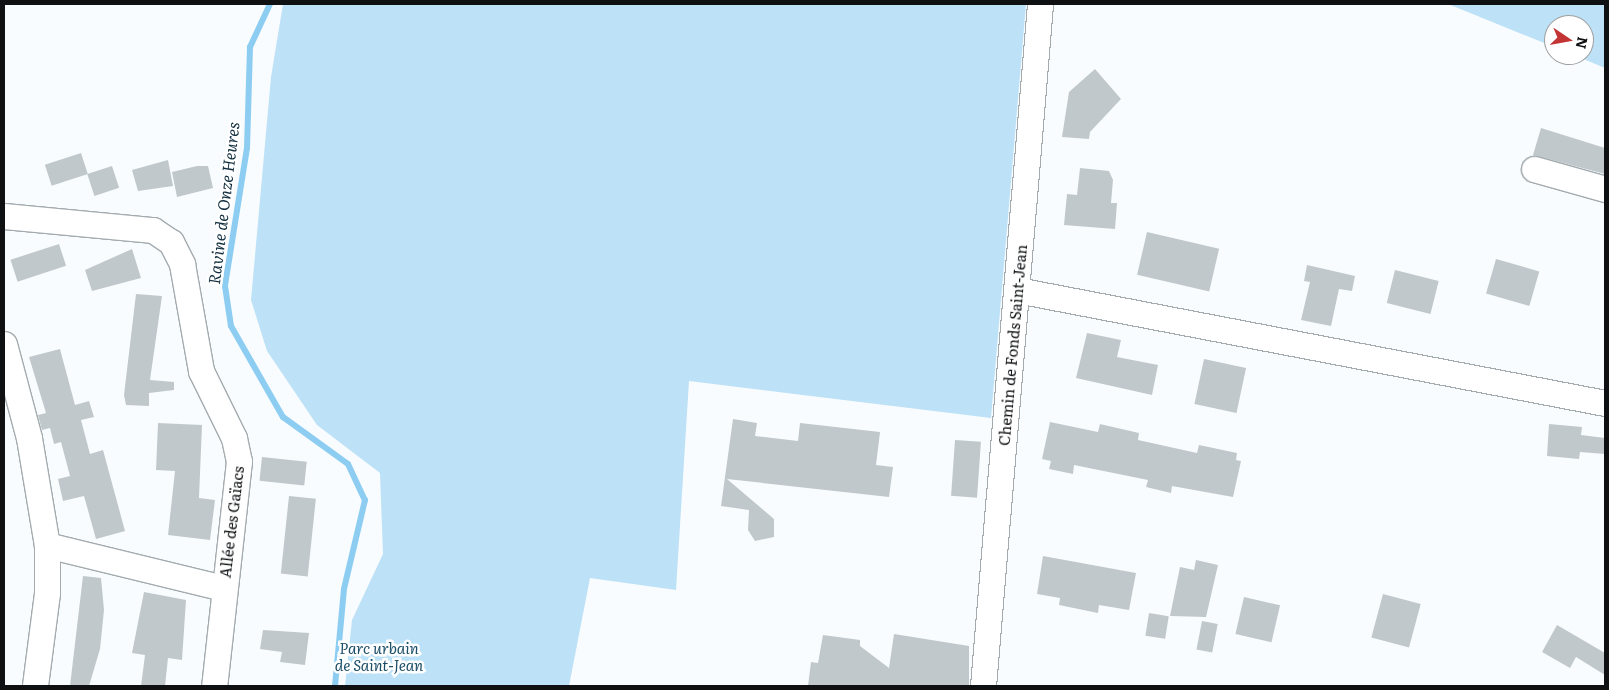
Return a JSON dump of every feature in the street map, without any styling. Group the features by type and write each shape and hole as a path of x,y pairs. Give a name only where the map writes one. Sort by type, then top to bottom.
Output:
{"street":[{"name":"Chemin de Fonds Saint-Jean","path":"983,686 1040,4"},
{"path":"1534,169 1605,189"},
{"name":"Allée des Gaïacs","path":"4,216 124,225 153,230 172,242 189,291 193,344 201,371 234,438 239,460 223,588 214,686"},
{"path":"1017,290 1605,403"},
{"path":"4,344 29,438 47,545 48,593 35,686"},
{"path":"47,545 223,588"}],"green space":[{"name":"Parc urbain de Saint-Jean","path":"283,4 1026,4 991,418 689,381 676,590 590,578 569,686 345,686 352,620 383,554 380,473 317,425 267,351 251,300 271,77"},
{"path":"1448,4 1605,4 1605,68 1594,63 1594,15 1544,15 1544,43"}],"building":[{"path":"1095,69 1121,99 1090,132 1089,139 1062,137 1069,92"},
{"path":"1541,128 1605,148 1605,174 1533,155"},
{"path":"81,153 88,174 52,186 45,165"},
{"path":"168,160 173,186 138,191 132,170"},
{"path":"112,166 119,188 94,196 87,174"},
{"path":"197,166 208,166 213,188 177,197 172,172"},
{"path":"1080,168 1109,171 1113,180 1111,203 1117,203 1115,229 1064,225 1067,194 1077,195"},
{"path":"1147,232 1219,249 1209,292 1137,275"},
{"path":"59,244 66,266 18,282 10,260"},
{"path":"132,249 141,278 92,291 85,270"},
{"path":"1496,259 1539,271 1529,306 1486,294"},
{"path":"1307,265 1355,276 1352,291 1339,289 1331,326 1301,320 1310,282 1304,281"},
{"path":"1395,270 1439,281 1430,314 1387,303"},
{"path":"136,294 162,296 150,380 174,382 174,390 149,393 149,406 126,405 124,395"},
{"path":"1087,333 1121,340 1117,357 1158,365 1152,395 1076,378"},
{"path":"60,349 75,405 89,401 94,417 81,420 90,454 103,450 125,531 96,539 84,496 63,501 58,479 70,476 61,442 54,444 50,428 42,430 38,415 46,413 29,357"},
{"path":"1204,359 1246,368 1236,413 1194,404"},
{"path":"733,419 757,423 755,436 798,441 800,423 880,432 876,465 893,467 889,497 727,479 774,519 774,537 755,541 748,530 749,510 721,506"},
{"path":"1050,422 1098,432 1100,424 1139,433 1138,440 1197,453 1199,445 1237,453 1236,460 1241,461 1233,497 1172,486 1171,493 1146,487 1148,480 1074,465 1073,474 1049,469 1051,461 1042,459"},
{"path":"158,423 202,425 199,498 215,500 210,540 168,535 175,471 156,470"},
{"path":"1549,424 1582,427 1581,435 1605,438 1605,454 1580,452 1579,459 1547,456"},
{"path":"955,440 981,442 977,498 951,496"},
{"path":"262,457 307,462 304,486 259,481"},
{"path":"289,496 316,499 308,576 281,574"},
{"path":"1043,556 1136,573 1129,610 1099,605 1098,613 1059,605 1060,598 1037,594"},
{"path":"1196,560 1218,565 1206,617 1170,616 1180,567 1194,570"},
{"path":"83,576 101,578 104,610 100,649 89,686 70,686"},
{"path":"144,592 186,600 182,660 168,658 165,686 141,686 145,655 132,653"},
{"path":"1383,594 1421,604 1409,648 1371,637"},
{"path":"1244,597 1280,605 1272,642 1235,634"},
{"path":"1149,613 1169,616 1165,639 1145,636"},
{"path":"1202,621 1218,624 1212,653 1196,649"},
{"path":"1557,625 1605,653 1605,675 1576,657 1570,668 1542,652"},
{"path":"263,630 309,633 305,665 280,662 282,652 260,649"},
{"path":"894,634 969,646 969,686 808,686 811,662 818,663 823,635 860,640 860,646 889,668"}],"waterway":[{"name":"Ravine de Onze Heures","path":"270,4 250,47 247,148 225,286 231,326 283,417 348,464 365,500 344,589 335,686"}]}
